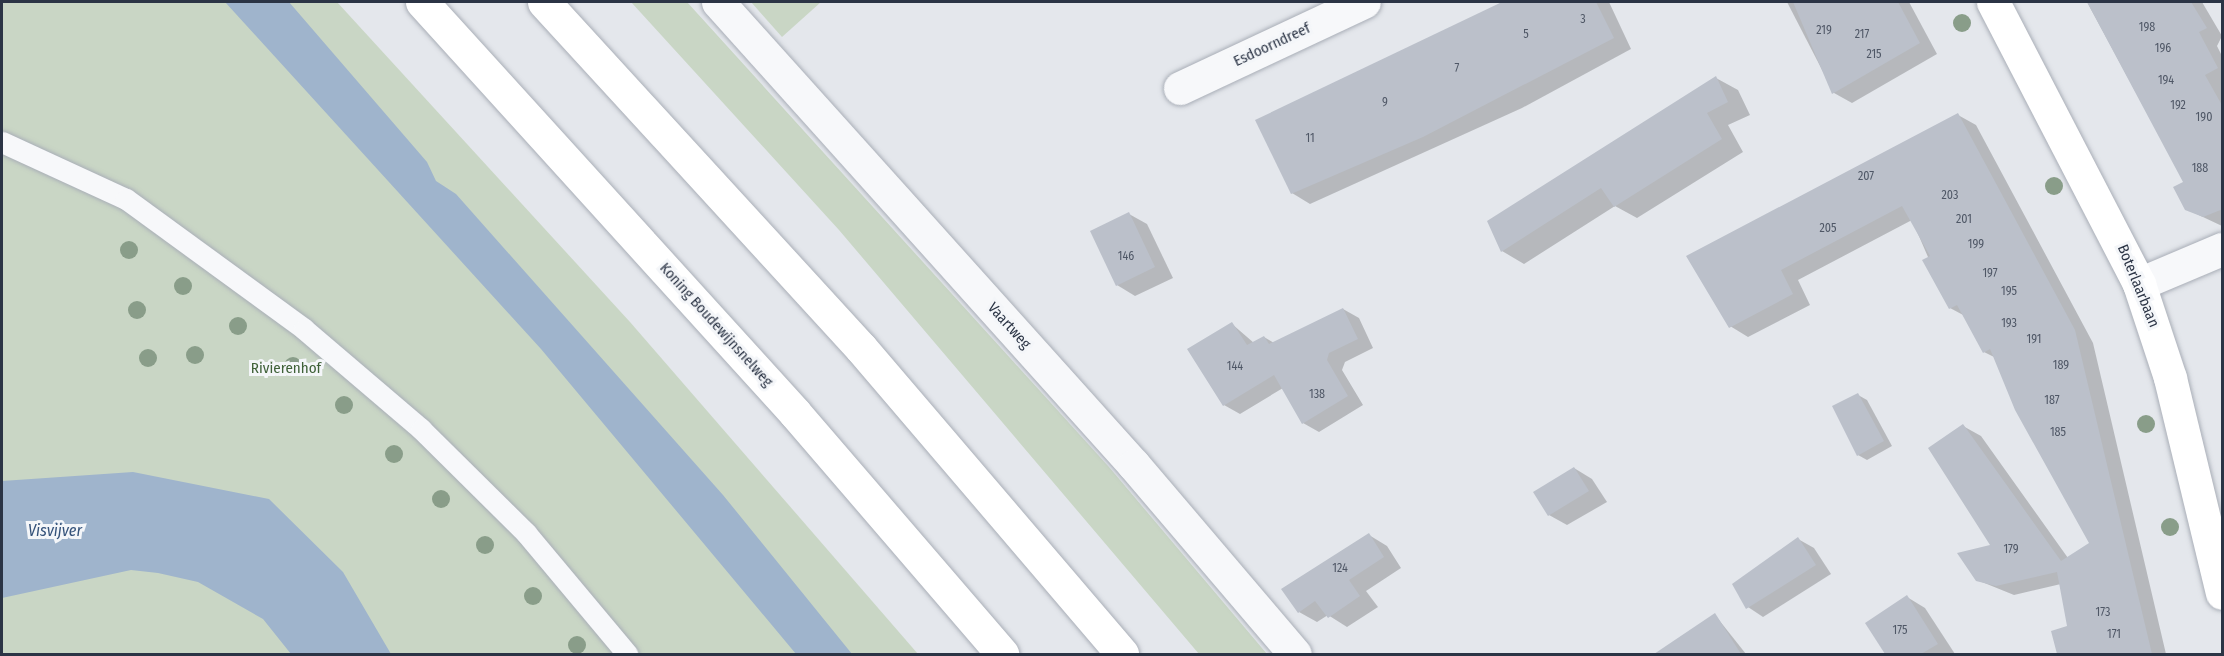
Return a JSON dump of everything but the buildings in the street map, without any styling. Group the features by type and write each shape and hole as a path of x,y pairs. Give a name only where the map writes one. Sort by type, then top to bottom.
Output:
{"main road":[{"name":"Koning Boudewijnsnelweg","path":"422,2 795,413 1002,654"},
{"path":"544,2 861,348 1122,654"},
{"name":"Boterlaarbaan","path":"1993,2 2139,284 2170,378 2223,593"}],"street":[{"name":"Vaartweg","path":"718,2 1134,465 1295,654"},
{"name":"Esdoorndreef","path":"1180,88 1364,2"},
{"path":"2139,284 2223,249"}],"lane":[{"path":"2,142 126,199 304,329 421,429 526,533 627,654"}],"green space":[{"name":"Rivierenhof","path":"2,2 337,2 630,322 918,654 2,654"},
{"path":"631,2 687,2 1109,467 1267,654 1199,654 839,230"},
{"path":"751,2 821,2 782,37"}],"water":[{"path":"225,2 289,2 427,162 436,181 456,194 723,495 852,654 796,654 541,349"},
{"name":"Visvijver","path":"133,472 269,499 343,572 391,654 291,654 263,619 198,582 158,573 131,570 2,598 2,481"}]}
